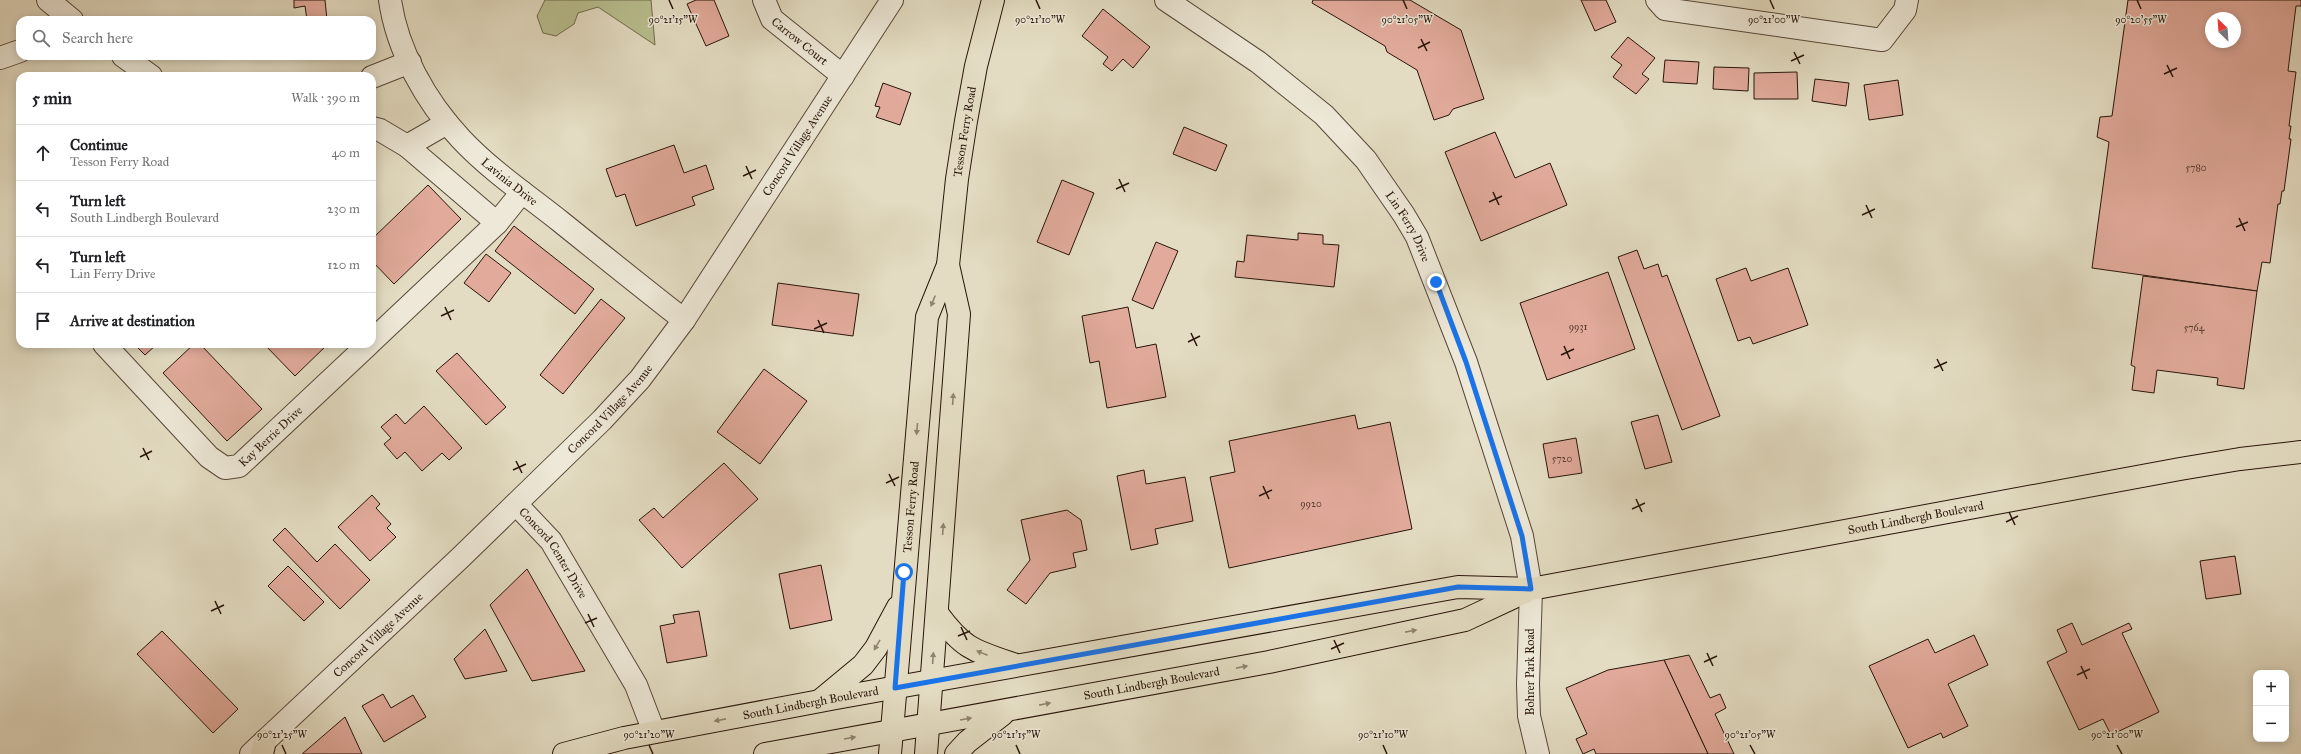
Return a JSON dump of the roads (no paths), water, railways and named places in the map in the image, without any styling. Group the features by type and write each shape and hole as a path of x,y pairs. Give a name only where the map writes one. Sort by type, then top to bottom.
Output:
{"main road":[{"name":"Tesson Ferry Road","path":"890,754 927,317 948,264 957,179 966,121 976,66 992,0"},
{"name":"Tesson Ferry Road","path":"926,754 959,314 948,264"},
{"name":"South Lindbergh Boulevard","path":"564,754 654,732 819,701 1458,587 1531,589 2180,469 2240,459 2301,452"},
{"name":"South Lindbergh Boulevard","path":"782,753 892,731 1269,662 1465,620 1531,589"},
{"path":"819,701 863,665 876,648 902,599"},
{"path":"936,613 953,635 969,648 1019,666"},
{"path":"956,754 967,742 1007,711"}],"street":[{"path":"48,0 67,16"},
{"name":"Lavinia Drive","path":"390,0 399,35 410,62 432,102 447,123 480,158 684,320"},
{"name":"Carrow Court","path":"764,0 772,19 843,76"},
{"name":"Concord Village Avenue","path":"259,750 516,504 602,420 634,385 684,320 892,0"},
{"name":"Lin Ferry Drive","path":"1166,0 1264,66 1324,116 1366,160 1404,215 1417,237 1436,282 1471,375 1522,536 1531,589"},
{"path":"1657,0 1665,10 1882,40 1906,5"},
{"path":"0,58 16,52"},
{"path":"129,60 145,72"},
{"path":"376,75 410,62"},
{"path":"407,146 447,123"},
{"path":"376,129 407,146 497,224"},
{"path":"376,337 497,224 522,192"},
{"name":"Kay Berrie Drive","path":"108,348 209,458 225,468 239,466 365,348"},
{"name":"Concord Center Drive","path":"516,504 551,541 636,685 654,732"},
{"name":"Bohrer Park Road","path":"1531,589 1529,710 1534,742 1538,754"}]}
